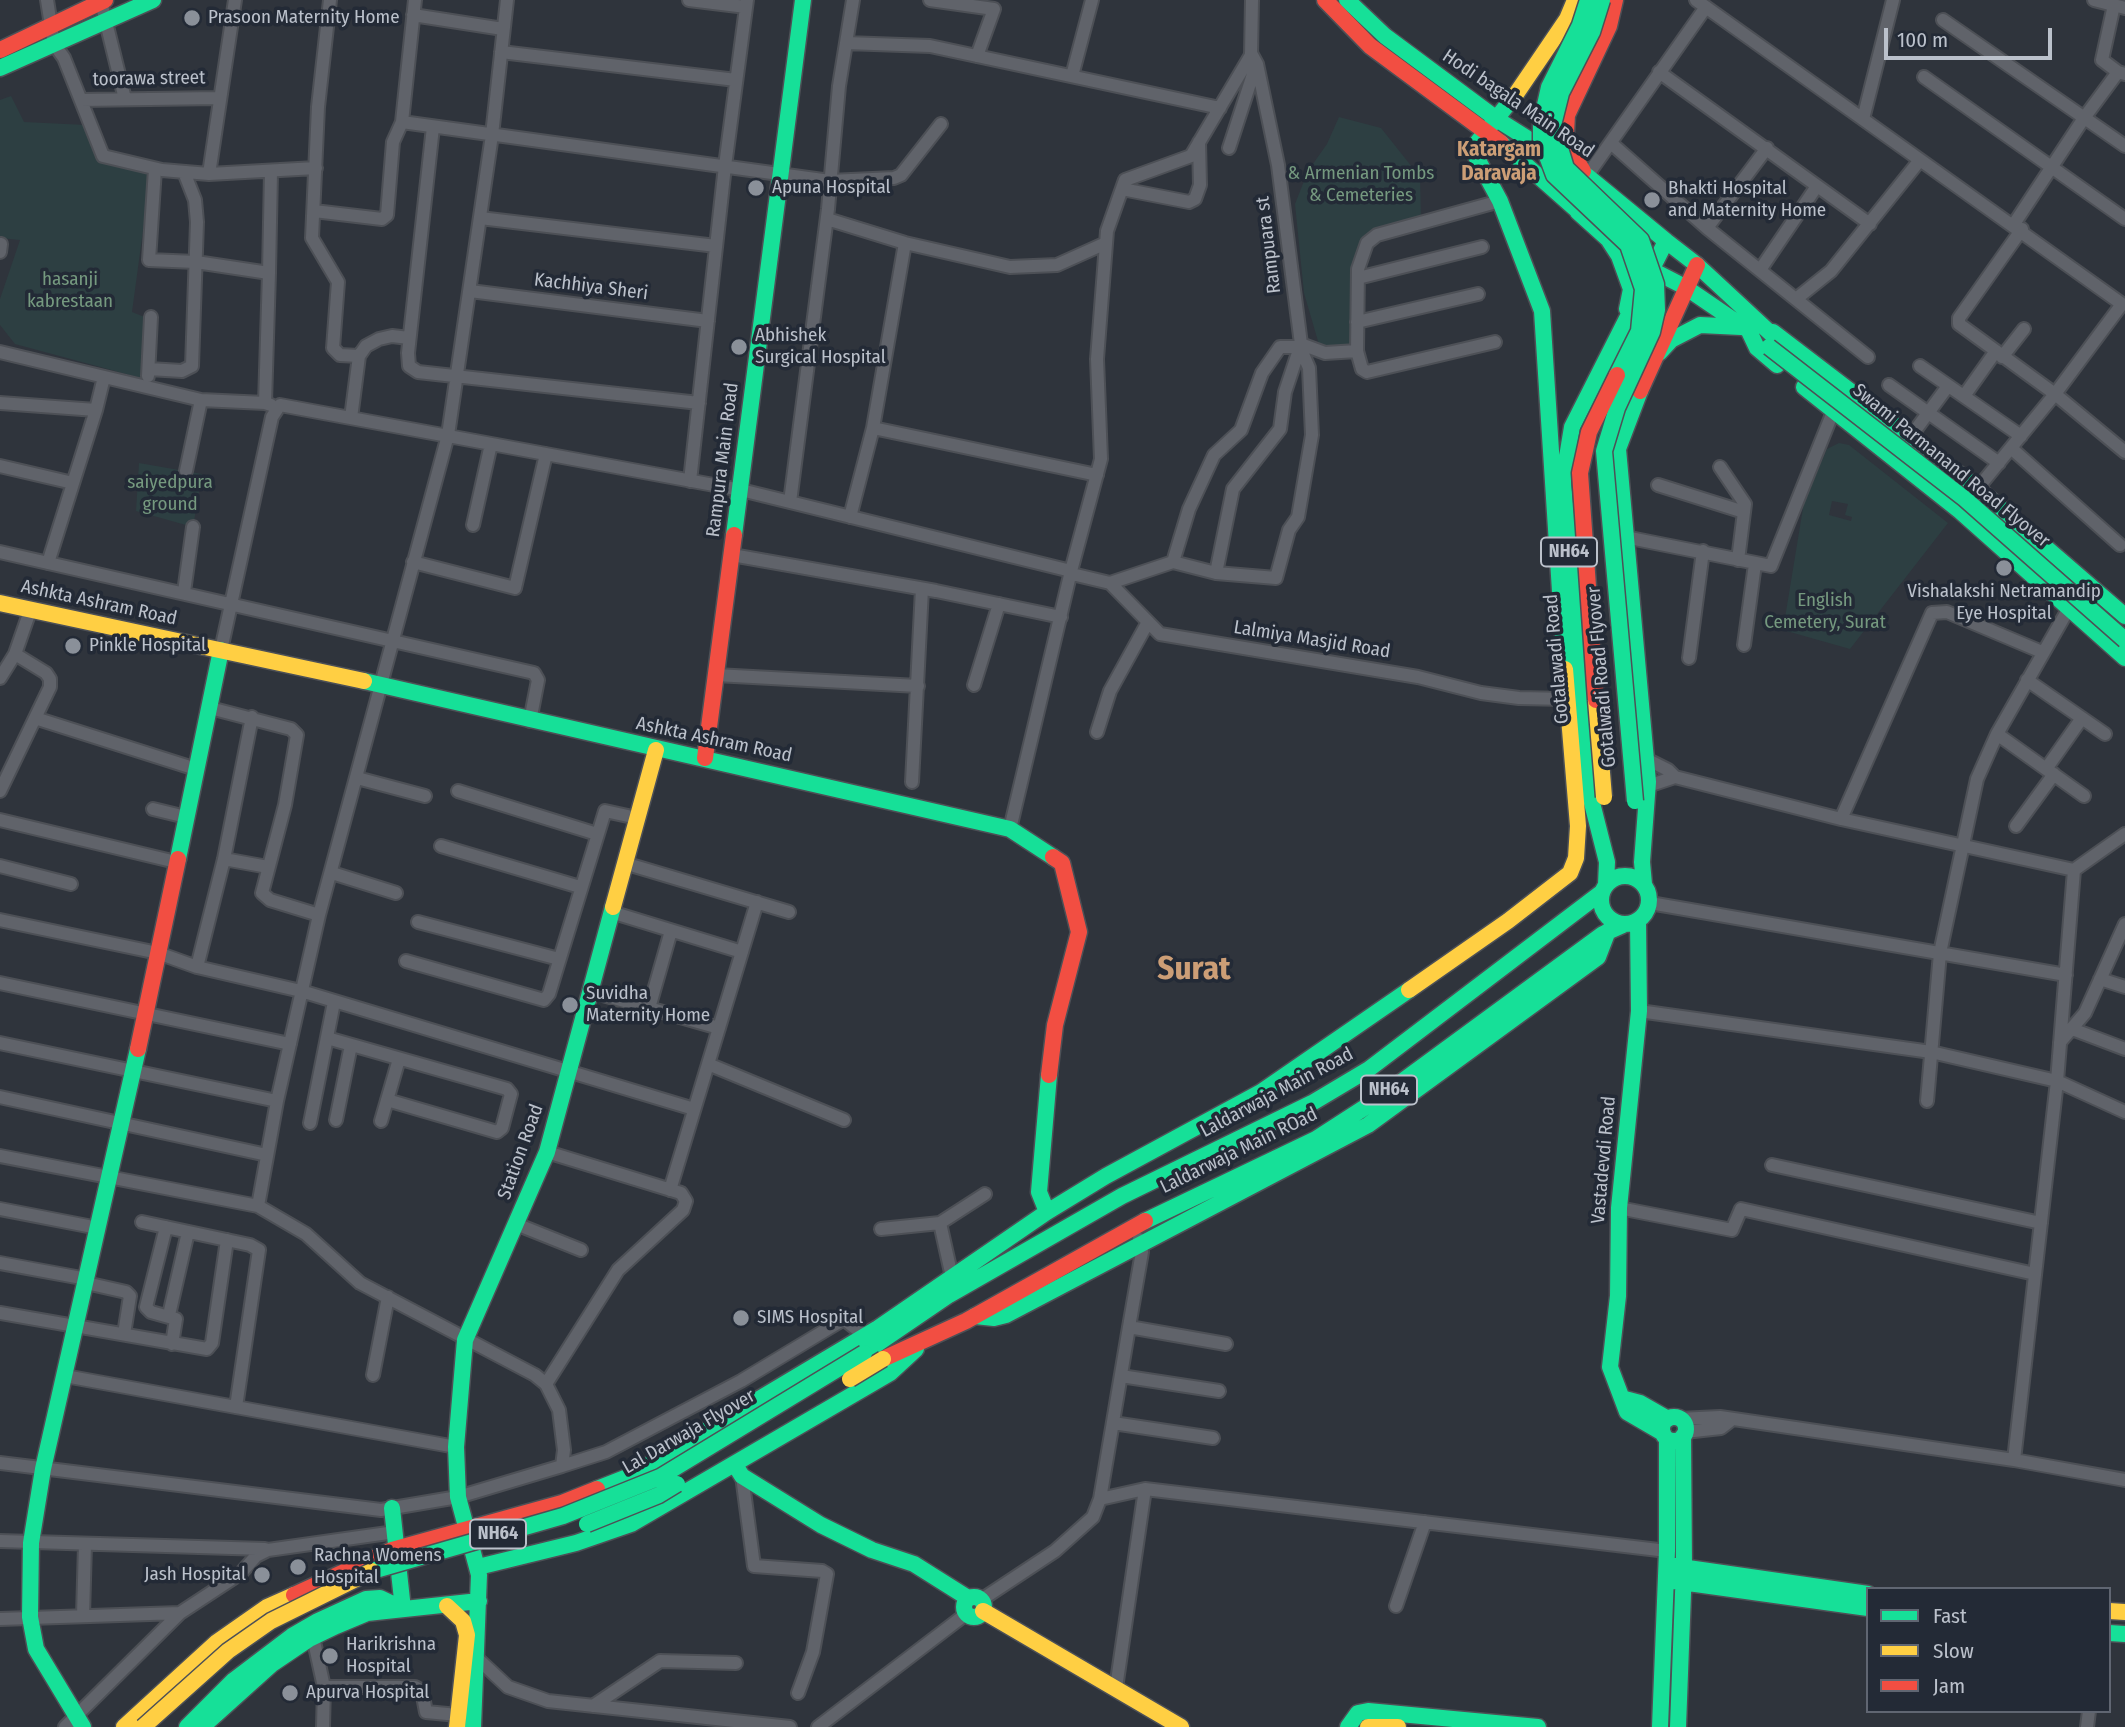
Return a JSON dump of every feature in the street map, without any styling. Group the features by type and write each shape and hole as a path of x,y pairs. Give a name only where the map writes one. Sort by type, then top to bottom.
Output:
{"main road":[{"path":"0,68 153,0"},
{"name":"Rampura Main Road","path":"705,758 733,555 778,174 803,0"},
{"name":"Hodi bagala Main Road","path":"1325,0 1370,46 1493,125 1587,176 1697,265 1755,328"},
{"name":"Hodi bagala Main Road","path":"1347,0 1385,36 1493,125 1578,212 1650,269 1755,328"},
{"path":"124,1727 217,1642 267,1607 396,1540 468,1528 562,1503 622,1480 947,1286 1047,1212 1106,1176 1261,1092 1508,921 1570,873 1576,858 1578,826 1567,699 1542,311 1500,201 1472,149 1493,125 1567,19 1575,0"},
{"name":"Gotalwadi Road Flyover","path":"1588,0 1580,25 1549,87 1541,123 1541,140 1554,176 1628,245 1643,289 1639,331 1589,432 1580,473 1604,797 1606,862"},
{"name":"Gotalwadi Road Flyover","path":"1602,0 1592,32 1561,93 1553,125 1555,139 1566,168 1641,240 1656,284 1657,310 1652,332 1617,408 1604,451 1642,862"},
{"path":"1587,176 1571,151 1566,133 1567,115 1609,26 1615,0"},
{"path":"0,50 103,1"},
{"path":"1578,212 1608,239 1626,271 1631,289 1624,326"},
{"name":"Gotalawadi Road","path":"1604,888 1606,862 1591,799 1563,481 1572,427 1666,241"},
{"name":"NH64","path":"1644,884 1637,878 1621,875 1604,888 1604,913 1623,926 1650,903 1644,884 1642,862 1646,759 1618,449 1625,425 1697,265"},
{"path":"1647,376 1671,340 1685,332 1714,324 1755,328 1782,337 1978,488 2125,616"},
{"path":"1755,328 1757,348 1833,412 1960,510 2125,657"},
{"name":"Swami Parmanand Road Flyover","path":"1755,328 1965,499 2125,640"},
{"name":"Swami Parmanand Road Flyover","path":"1775,344 1972,492 2125,628"},
{"name":"Ashkta Ashram Road","path":"0,603 380,685 1010,829 1062,863 1079,932 1055,1025 1043,1118 1039,1192 1047,1212"},
{"path":"74,1723 36,1649 30,1617 31,1543 43,1469 146,1014 221,650"},
{"name":"Station Road","path":"473,1727 478,1659 478,1567 458,1497 456,1447 465,1340 547,1153 656,750"},
{"name":"Laldarwaja Main Road","path":"947,1286 1312,1103 1369,1069 1604,888"},
{"path":"975,1316 994,1318 1006,1315 1385,1114 1598,957 1623,926"},
{"name":"Vastadevdi Road","path":"1623,926 1639,1011 1619,1208 1618,1296 1610,1367 1625,1399 1627,1412 1674,1430"},
{"name":"Laldarwaja Main ROad","path":"926,1340 975,1316 1137,1225 1316,1139 1381,1097 1623,926"},
{"name":"Lal Darwaja Flyover","path":"143,1727 228,1651 271,1620 353,1578 397,1562 564,1517 660,1477 864,1353 947,1286"},
{"path":"478,1567 576,1543 611,1531 738,1471 890,1373 926,1340"},
{"name":"Lal Darwaja Flyover","path":"163,1727 233,1664 315,1611 401,1574 570,1530 648,1500 883,1359 926,1340"},
{"path":"1660,1727 1674,1430"},
{"path":"1674,1430 1684,1574 1678,1727"},
{"path":"738,1471 821,1525 872,1550 914,1564 975,1606 1181,1727"},
{"path":"622,1480 633,1486 640,1496 642,1518"},
{"path":"601,1489 597,1516 600,1523 611,1531"},
{"path":"392,1508 403,1609"},
{"path":"1667,1566 1684,1574 1866,1608"},
{"path":"1684,1574 1866,1594"},
{"path":"187,1727 234,1680 292,1636 366,1599 380,1598 403,1609"},
{"path":"202,1727 246,1685 313,1637 367,1613 479,1601"},
{"path":"447,1606 463,1621 467,1636 457,1721"},
{"path":"1348,1727 1358,1713 1368,1711 1538,1727"},
{"path":"1368,1727 1398,1727"}],"street":[{"name":"toorawa street","path":"47,0 54,44 81,100 103,156 155,169"},
{"path":"209,174 218,98 235,0"},
{"path":"331,0 318,107 312,238 338,282 333,348 340,355 359,356"},
{"path":"314,211 382,219 387,215 393,142 402,122 415,0"},
{"path":"258,1206 277,1101 319,915 357,778 391,639 448,435 492,135 507,0"},
{"path":"690,0 747,3 725,166 690,481"},
{"path":"790,502 853,0"},
{"path":"930,0 995,4 977,56"},
{"path":"1072,76 1092,0"},
{"path":"1229,148 1254,59 1252,0"},
{"path":"1863,119 1893,0"},
{"path":"2094,0 2119,6 2102,60 2122,73 2084,118 1959,318 1962,329 2055,394 2125,452"},
{"path":"103,1 125,99"},
{"path":"1587,176 1612,144 1701,4 2124,304 1960,510"},
{"path":"414,15 503,29"},
{"path":"1943,20 2125,146"},
{"path":"846,43 930,46 1220,107"},
{"path":"501,52 737,80"},
{"path":"1010,829 1101,459 1097,359 1107,231 1125,180 1191,156 1220,107 1254,59"},
{"name":"Rampuara st","path":"1254,59 1284,202 1300,346"},
{"path":"1659,72 1870,225"},
{"path":"1924,77 2125,219"},
{"name":"toorawa street","path":"81,100 218,98"},
{"path":"402,122 830,181 894,178 901,175 941,124"},
{"path":"433,127 409,338 409,366 418,372 457,374 699,404"},
{"path":"1122,189 1189,202 1195,199 1200,185 1199,142"},
{"path":"1612,144 1707,228 1868,357"},
{"path":"1707,228 1767,148"},
{"path":"1796,299 1831,271 1920,160"},
{"path":"269,273 195,262 149,260 155,169 209,174 316,168"},
{"path":"149,369 182,371 192,366 195,200 184,172"},
{"path":"221,650 272,417 269,273 271,172"},
{"path":"1760,270 1817,186"},
{"path":"1495,342 1367,372 1363,369 1357,351 1358,278 1367,243 1377,235 1500,201"},
{"path":"480,218 716,246"},
{"path":"827,219 905,243 1010,267 1057,265 1107,243"},
{"path":"850,517 873,428 905,243"},
{"path":"0,252 1,244"},
{"path":"1358,278 1482,247"},
{"name":"Kachhiya Sheri","path":"470,291 708,321"},
{"path":"1357,322 1478,294"},
{"path":"148,388 151,317"},
{"path":"1964,396 2024,329"},
{"path":"352,418 359,356 366,346 392,336 409,338"},
{"path":"1173,562 1189,509 1214,455 1241,430 1262,373 1280,346 1300,346 1325,353 1357,351"},
{"path":"0,352 201,400 287,405 741,490 1066,568 1071,573 1110,583 1173,562 1216,573 1276,578 1289,530 1298,517 1312,435 1309,368 1300,346"},
{"path":"1216,573 1233,489 1280,429 1285,392 1300,346"},
{"path":"1920,366 2021,436"},
{"path":"48,563 104,377"},
{"path":"1889,385 1998,463"},
{"path":"1911,436 1948,386"},
{"path":"186,471 201,400"},
{"path":"0,403 96,410"},
{"path":"1625,537 1703,551 1766,567 1774,561 1833,412"},
{"path":"873,428 1097,475"},
{"path":"473,525 491,443"},
{"path":"2011,448 2120,545"},
{"path":"413,562 515,588 546,454"},
{"path":"0,466 73,483"},
{"path":"1720,467 1743,498 1744,512 1738,560"},
{"path":"1658,485 1744,512"},
{"path":"184,592 193,527"},
{"path":"1689,658 1703,551"},
{"path":"0,552 534,673 538,680 530,721"},
{"path":"733,555 1061,617"},
{"path":"1744,645 1755,564"},
{"name":"Lalmiya Masjid Road","path":"1110,583 1160,634 1418,677 1481,693 1519,698 1567,699"},
{"path":"912,782 922,589"},
{"path":"974,685 999,604"},
{"path":"1927,1101 1940,953 1977,779 1997,734 2069,608"},
{"path":"0,678 15,654 30,611"},
{"path":"1841,819 1932,613 1947,612 2042,652"},
{"path":"1097,732 1110,691 1148,622"},
{"path":"0,791 50,687 50,679 46,673 15,654"},
{"path":"716,676 918,686"},
{"path":"2027,680 2105,734"},
{"path":"210,708 291,729 298,742 262,893 264,897 319,915"},
{"path":"197,967 224,859 252,717"},
{"path":"35,718 196,769"},
{"path":"2016,826 2082,718"},
{"path":"1997,734 2084,796"},
{"path":"1646,759 1668,770 1675,778"},
{"path":"357,778 425,796"},
{"path":"1647,786 1675,778 1841,819 2074,870 2125,834"},
{"path":"458,792 597,834"},
{"path":"153,809 186,817"},
{"path":"406,961 541,1000 550,994 580,887 607,810 637,818"},
{"path":"0,820 176,862"},
{"path":"442,846 580,887"},
{"path":"224,859 268,867"},
{"path":"624,863 789,912"},
{"path":"0,866 71,884"},
{"path":"2014,1460 2057,1081 2074,870"},
{"path":"332,873 396,893"},
{"path":"670,1190 757,902"},
{"path":"1650,903 2066,975"},
{"path":"611,912 742,952"},
{"path":"0,920 158,953 197,967 302,991 694,1109"},
{"path":"418,922 559,959"},
{"path":"2060,1042 2085,1013 2125,924"},
{"path":"649,1008 671,931"},
{"path":"2100,979 2125,987"},
{"path":"0,984 290,1044"},
{"path":"589,991 719,1028"},
{"path":"310,1123 334,1002"},
{"path":"1639,1011 1931,1052 2057,1081 2125,1112"},
{"path":"2072,1028 2125,1049"},
{"path":"327,1038 507,1089 511,1097 502,1128 497,1132 387,1100"},
{"path":"0,1043 277,1101"},
{"path":"336,1120 351,1045"},
{"path":"381,1121 399,1059"},
{"path":"708,1064 844,1120"},
{"path":"0,1097 267,1155"},
{"path":"546,1384 618,1270 686,1205 685,1196 670,1190 547,1153"},
{"path":"0,1156 258,1206 306,1234 360,1283 535,1375 546,1384 559,1410 564,1450 562,1466"},
{"path":"1772,1165 2041,1223"},
{"path":"1106,1176 1122,1196"},
{"path":"881,1229 940,1223 985,1194"},
{"path":"1619,1208 1732,1230 1741,1209 2035,1274"},
{"path":"0,1209 98,1228"},
{"path":"142,1222 228,1240 259,1250 236,1407"},
{"path":"940,1223 947,1286"},
{"path":"516,1224 581,1250"},
{"path":"818,1727 975,1606 1077,1534 1093,1517 1100,1499 1142,1252 1137,1225"},
{"path":"166,1227 146,1307 151,1312 169,1315 177,1322 172,1344"},
{"path":"169,1315 188,1232"},
{"path":"0,1313 204,1350 210,1347 228,1240"},
{"path":"0,1262 126,1292 130,1296 124,1334"},
{"path":"373,1375 388,1297"},
{"path":"0,1463 381,1510 458,1497 606,1452 741,1381 844,1319 865,1336"},
{"path":"1129,1327 1226,1344"},
{"path":"65,1376 456,1447"},
{"path":"1121,1376 1219,1391"},
{"path":"1674,1430 1720,1417 1730,1421 2014,1460 2125,1480"},
{"path":"1113,1423 1213,1438"},
{"path":"738,1471 754,1566 822,1571 827,1574 813,1652 798,1693"},
{"path":"1100,1499 1145,1489 1425,1522 1667,1566"},
{"path":"1116,1688 1145,1489"},
{"path":"1396,1606 1425,1522"},
{"path":"0,1541 268,1549 396,1540"},
{"path":"83,1616 85,1544"},
{"path":"74,1723 180,1613 235,1577 268,1549"},
{"path":"0,1619 180,1613"},
{"path":"313,1637 324,1687 323,1727"},
{"path":"478,1659 508,1687 548,1701 707,1724 790,1727"},
{"path":"593,1706 660,1661 736,1663"},
{"path":"324,1687 415,1687 422,1691 426,1712 457,1721"}],"green space":[{"name":"hasanji kabrestaan","path":"11,96 24,122 86,125 100,159 151,171 132,312 152,320 141,378 15,344 0,325 0,299 20,240 0,238 0,100"},
{"name":"& Armenian Tombs & Cemeteries","path":"1339,117 1381,128 1420,177 1421,218 1365,241 1354,348 1320,348 1304,293 1295,204 1308,171 1327,144"},
{"name":"English Cemetery, Surat","path":"1839,443 1849,445 1948,523 1850,649 1783,630 1804,502 1827,449","holes":["1832,501 1848,504 1845,515 1852,517 1851,521 1829,515"]},
{"name":"saiyedpura ground","path":"139,463 202,474 193,527 136,511"}],"traffic: fast":[{"path":"0,68 153,0"},
{"path":"734,535 803,0"},
{"path":"1347,0 1385,36 1498,120 1587,176 1666,241"},
{"path":"1588,0 1580,25 1549,87 1541,123 1541,140 1554,175 1628,245 1643,289 1639,331 1617,375"},
{"path":"1602,0 1592,32 1561,93 1553,125 1566,168 1641,240 1656,284 1657,310 1652,332 1617,408 1604,451 1635,801"},
{"path":"1516,94 1472,149 1500,201 1542,311 1565,669"},
{"path":"1501,143 1587,219"},
{"path":"1578,212 1608,239 1619,256 1631,289 1627,309"},
{"path":"1606,884 1607,862 1591,799 1563,481 1572,427 1666,241 1697,265 1780,342"},
{"path":"1650,269 1685,287 1751,332"},
{"path":"1659,353 1671,340 1700,325 1741,327"},
{"path":"1748,329 1757,348 1777,365"},
{"path":"1773,332 1977,488 2125,616"},
{"path":"1769,347 1965,499 2125,640"},
{"path":"1804,387 1960,511 2125,658"},
{"path":"1640,391 1618,449 1648,782 1642,862 1644,884"},
{"path":"178,859 221,650"},
{"path":"364,681 1010,829 1053,857"},
{"path":"1625,876 1634,877 1642,883 1648,891 1649,900 1648,909 1642,917 1634,923 1625,924 1616,923 1608,917 1602,909 1601,900 1602,891 1608,883 1616,877 1625,876"},
{"path":"864,1353 949,1295 1122,1196 1312,1103 1369,1069 1602,892"},
{"path":"473,1727 479,1575 458,1497 456,1447 465,1340 547,1152 613,907"},
{"path":"1638,921 1639,1011 1619,1208 1618,1296 1610,1367 1627,1412 1663,1433"},
{"path":"1145,1221 1316,1139 1381,1097 1603,934 1623,925"},
{"path":"975,1316 994,1318 1006,1315 1368,1125 1598,957 1608,931"},
{"path":"597,1489 630,1476 878,1328 1047,1212 1106,1176 1261,1092 1409,990"},
{"path":"83,1727 36,1649 30,1617 31,1543 43,1469 138,1049"},
{"path":"1047,1212 1039,1192 1049,1075"},
{"path":"478,1567 576,1543 631,1524 890,1373 916,1349"},
{"path":"372,1571 563,1516 660,1477 864,1353"},
{"path":"1625,1399 1640,1403 1668,1419"},
{"path":"1674,1417 1682,1421 1686,1429 1682,1437 1674,1441 1666,1437 1662,1429 1666,1421 1674,1417"},
{"path":"1678,1727 1684,1567 1683,1436"},
{"path":"1660,1727 1667,1551 1667,1439"},
{"path":"735,1465 742,1476 821,1525 872,1550 914,1564 968,1598"},
{"path":"587,1524 659,1495 677,1484"},
{"path":"392,1508 403,1609"},
{"path":"1674,1566 1866,1594"},
{"path":"1674,1581 1866,1608"},
{"path":"970,1597 978,1597 984,1607 978,1617 970,1617 964,1611 964,1603 970,1597"},
{"path":"187,1727 234,1680 292,1636 318,1621 366,1599 380,1598 403,1609"},
{"path":"202,1727 272,1664 309,1639 336,1626 367,1613 479,1601"},
{"path":"2111,1633 2125,1634"},
{"path":"1348,1727 1358,1713 1368,1711 1538,1727"}],"traffic: slow":[{"path":"1516,94 1567,19 1575,0"},
{"path":"0,603 364,681"},
{"path":"1409,990 1508,921 1570,873 1576,858 1578,826 1565,669"},
{"path":"1596,700 1604,797"},
{"path":"613,907 656,750"},
{"path":"850,1379 883,1359"},
{"path":"143,1727 228,1651 271,1621 372,1571"},
{"path":"124,1727 217,1642 267,1607 294,1595"},
{"path":"447,1606 463,1621 467,1635 457,1727"},
{"path":"983,1611 1181,1727"},
{"path":"2111,1611 2125,1612"},
{"path":"1368,1727 1398,1727"}],"traffic: jam":[{"path":"0,50 105,0"},
{"path":"1325,0 1370,46 1501,143"},
{"path":"1583,171 1571,151 1566,133 1567,115 1609,26 1615,0"},
{"path":"1640,391 1697,265"},
{"path":"1596,700 1580,473 1589,432 1617,375"},
{"path":"705,758 734,535"},
{"path":"1049,1075 1055,1025 1079,932 1062,863 1053,857"},
{"path":"138,1049 178,859"},
{"path":"883,1359 966,1321 1145,1221"},
{"path":"294,1595 392,1550 562,1503 597,1489"}],"place":[{"name":"Prasoon Maternity Home","path":"192,18"},
{"name":"Apuna Hospital","path":"756,188"},
{"name":"Bhakti Hospital and Maternity Home","path":"1652,200"},
{"name":"Abhishek Surgical Hospital","path":"739,347"},
{"name":"Vishalakshi Netramandip Eye Hospital","path":"2004,568"},
{"name":"Pinkle Hospital","path":"73,646"},
{"name":"Suvidha Maternity Home","path":"570,1005"},
{"name":"SIMS Hospital","path":"741,1318"},
{"name":"Rachna Womens Hospital","path":"298,1567"},
{"name":"Jash Hospital","path":"262,1575"},
{"name":"Harikrishna Hospital","path":"330,1656"},
{"name":"Apurva Hospital","path":"290,1693"}],"district":[{"name":"Katargam Daravaja","path":"1499,162"},
{"name":"Surat","path":"1194,970"}]}
